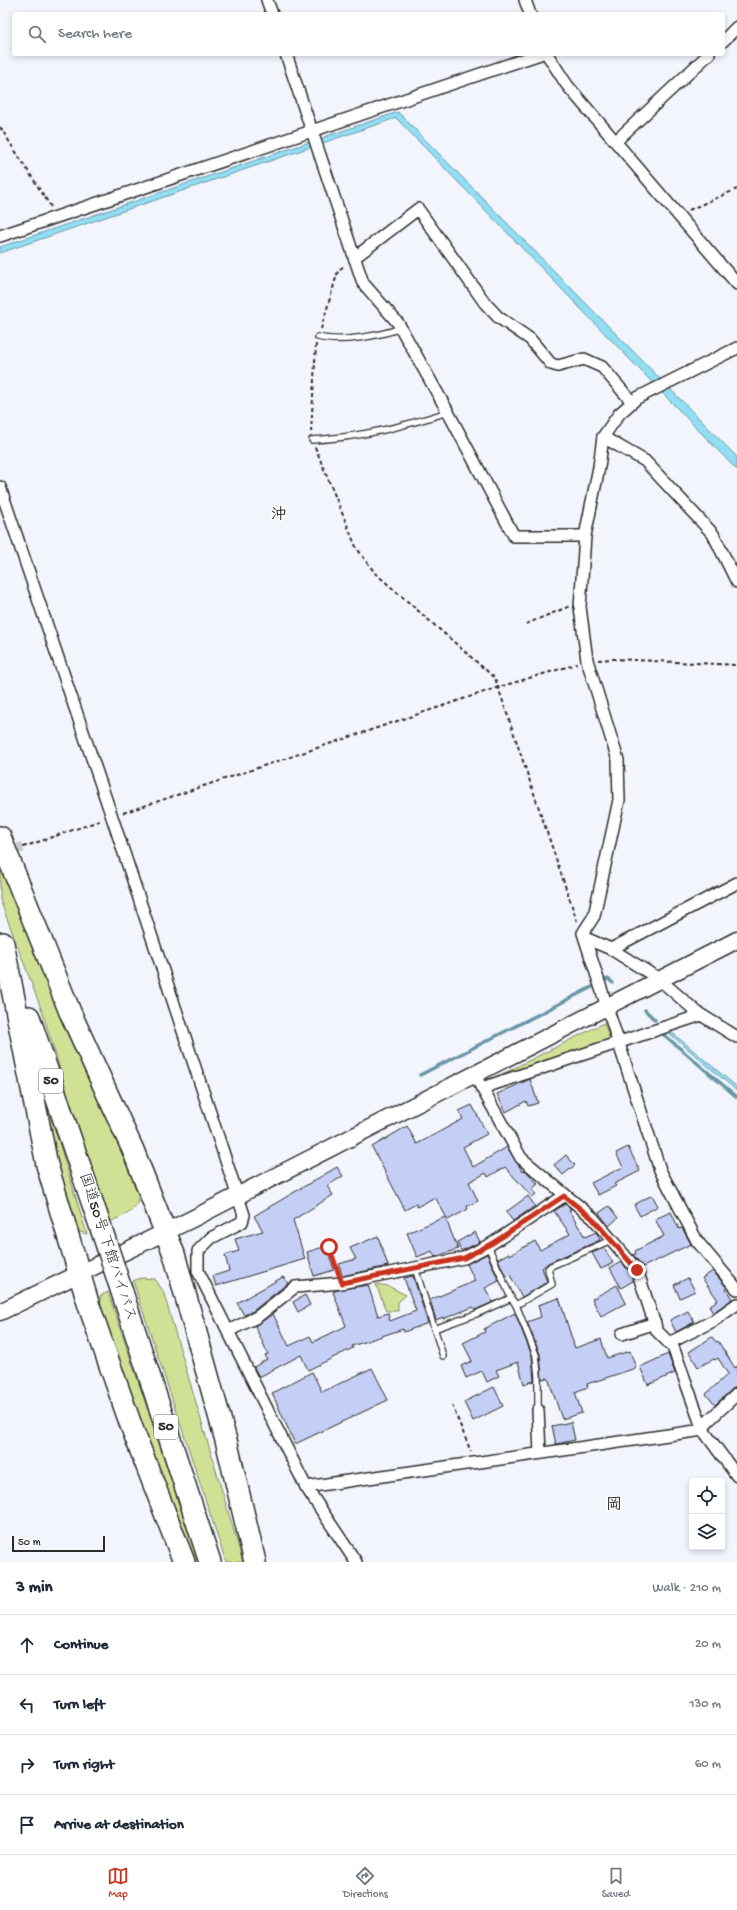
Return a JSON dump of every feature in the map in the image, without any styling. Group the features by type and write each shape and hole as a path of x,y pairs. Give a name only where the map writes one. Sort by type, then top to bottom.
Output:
{"highway":[{"path":"0,837 70,1012 108,1094 166,1231 228,1444 255,1562"},
{"path":"2,938 47,1165 80,1275 130,1420 184,1562"},
{"name":"国道50号 下館バイパス","path":"2,938 101,1228 210,1562"}],"street":[{"path":"267,0 271,12"},
{"path":"525,0 529,12"},
{"path":"725,39 737,28"},
{"path":"287,56 363,283 401,328 514,536 585,536"},
{"path":"0,236 313,132 534,56"},
{"path":"548,56 567,85 737,284"},
{"path":"616,141 707,56"},
{"path":"354,258 418,209 484,303 498,317 530,339 551,364 558,366 584,359 602,367 632,402"},
{"path":"737,348 637,398 619,414 603,437 585,536 580,603 587,660 618,760 619,800 594,916 584,935 606,1008 619,1042 660,1170 697,1241 737,1289"},
{"path":"603,437 645,461 713,534 737,582"},
{"path":"0,487 112,817 244,1215 242,1222 211,1238 198,1251 198,1271 306,1487 356,1562"},
{"path":"611,949 737,883"},
{"path":"584,935 611,949 659,979 701,1015 737,1037"},
{"path":"0,1312 80,1275 737,940"},
{"path":"482,1088 701,1015"},
{"path":"474,1074 521,1158 564,1196 592,1218 637,1270 657,1331 673,1347 704,1430 737,1476"},
{"path":"228,1331 257,1317 295,1287 342,1283 464,1258 488,1246 564,1196"},
{"path":"669,1343 713,1321 737,1304"},
{"path":"622,1334 654,1323"},
{"path":"704,1430 707,1422 737,1394"},
{"path":"538,1410 540,1453"},
{"path":"306,1487 704,1430"}],"lane":[{"path":"318,337 331,340 389,332 401,328"},
{"path":"312,440 347,438 395,428 448,412"},
{"path":"516,1305 552,1284 548,1269 551,1266 611,1240"},
{"path":"488,1246 511,1298 516,1305 536,1355 538,1376 538,1410"},
{"path":"414,1268 443,1356"},
{"path":"434,1329 476,1314 511,1298"}],"path":[{"path":"0,127 57,217"},
{"path":"678,214 737,189"},
{"path":"354,258 338,271 318,337 310,435 356,547 371,567 495,678 584,935"},
{"path":"526,624 580,603"},
{"path":"23,847 499,687 587,660 614,658 737,665"},
{"path":"329,1247 342,1283"},
{"path":"452,1405 468,1443 473,1463"}],"green space":[{"path":"0,851 138,1188 138,1196 135,1207 127,1214 108,1223 42,1011 0,900"},
{"path":"604,1023 610,1040 490,1080"},
{"path":"33,1058 87,1234 74,1230 67,1215"},
{"path":"141,1278 155,1279 163,1291 243,1562 226,1562 133,1281"},
{"path":"376,1284 388,1286 406,1295 398,1302 398,1311 386,1311"},
{"path":"108,1292 199,1562 190,1562 101,1309 100,1296"}],"water":[{"path":"398,112 737,457 737,470 396,118 0,253 0,247"},
{"path":"669,1030 737,1087 737,1091 668,1032"}],"building":[{"path":"530,1079 538,1103 528,1106 526,1101 506,1112 497,1094"},
{"path":"472,1105 487,1134 463,1147 473,1167 507,1147 523,1172 525,1170 538,1184 532,1189 536,1194 532,1197 505,1167 488,1177 486,1173 469,1182 478,1201 467,1206 468,1209 448,1220 435,1197 417,1207 416,1204 405,1210 372,1147 407,1126 417,1144 463,1119 459,1111"},
{"path":"628,1147 640,1171 614,1184 616,1186 598,1195 591,1183 623,1167 616,1153"},
{"path":"566,1155 575,1165 563,1175 554,1165"},
{"path":"337,1167 343,1176 327,1186 333,1195 293,1220 305,1259 216,1286 213,1276 229,1271 225,1255 239,1251 235,1239 263,1231 254,1216"},
{"path":"652,1195 658,1206 640,1216 634,1205"},
{"path":"528,1196 535,1206 513,1221 506,1212"},
{"path":"565,1204 571,1209 569,1211 585,1237 596,1232 600,1240 548,1263 542,1268 547,1282 522,1297 510,1275 506,1277 498,1259 509,1253 510,1255 535,1241 540,1250 570,1234 554,1211"},
{"path":"609,1206 618,1218 609,1226 599,1213"},
{"path":"671,1212 679,1229 682,1228 691,1244 643,1267 633,1255 636,1254 635,1251 664,1236 655,1219"},
{"path":"445,1217 458,1249 435,1257 432,1251 417,1257 407,1233"},
{"path":"475,1232 480,1242 461,1251 457,1242"},
{"path":"378,1236 388,1266 342,1276 339,1264 356,1259 350,1248"},
{"path":"327,1246 334,1270 314,1276 307,1252"},
{"path":"604,1248 613,1263 601,1269 592,1253"},
{"path":"487,1254 499,1281 485,1288 493,1302 475,1310 473,1307 443,1319 443,1317 436,1320 430,1300 475,1281 467,1264"},
{"path":"621,1262 631,1273 633,1281 621,1288 610,1268"},
{"path":"713,1271 727,1288 726,1289 732,1299 713,1313 709,1306 718,1300 702,1278"},
{"path":"413,1276 428,1323 404,1332 403,1329 352,1346 353,1348 308,1370 301,1355 259,1377 254,1367 267,1359 265,1355 268,1354 255,1326 273,1314 289,1346 310,1336 313,1342 346,1326 333,1292 338,1290 368,1285 378,1316 388,1313 390,1321 416,1311 404,1278"},
{"path":"283,1277 288,1283 253,1311 244,1315 237,1303"},
{"path":"688,1278 695,1291 680,1298 674,1285"},
{"path":"617,1285 626,1303 601,1316 592,1299"},
{"path":"305,1295 310,1305 298,1312 293,1302"},
{"path":"559,1298 575,1348 601,1339 607,1358 630,1351 636,1368 587,1384 588,1387 575,1392 582,1413 562,1419 548,1378 542,1379 540,1354 527,1322 541,1317 538,1305"},
{"path":"688,1311 694,1322 676,1332 670,1320"},
{"path":"515,1313 532,1356 534,1381 524,1384 518,1362 496,1370 499,1376 487,1382 482,1371 466,1378 461,1366 472,1361 463,1343 485,1332 484,1329"},
{"path":"712,1337 716,1342 718,1341 735,1368 737,1366 737,1387 732,1389 715,1405 706,1394 728,1374 718,1358 698,1367 689,1352"},
{"path":"668,1354 675,1373 648,1385 640,1367"},
{"path":"372,1368 388,1400 295,1444 272,1393 312,1372 322,1392"},
{"path":"494,1387 503,1406 473,1421 464,1402"},
{"path":"571,1422 575,1440 556,1444 552,1426"}],"waterway":[{"path":"603,981 608,979 613,983"},
{"path":"420,1075 592,987"},
{"path":"645,1010 655,1020"},
{"path":"663,1034 737,1097"}],"tunnel":[{"path":"2,854 23,847"}],"district":[{"name":"沖","path":"279,516"},
{"name":"岡","path":"614,1506"}],"route":[{"path":"329,1247 342,1283 464,1258 491,1244 564,1196 592,1218 637,1270"}]}
